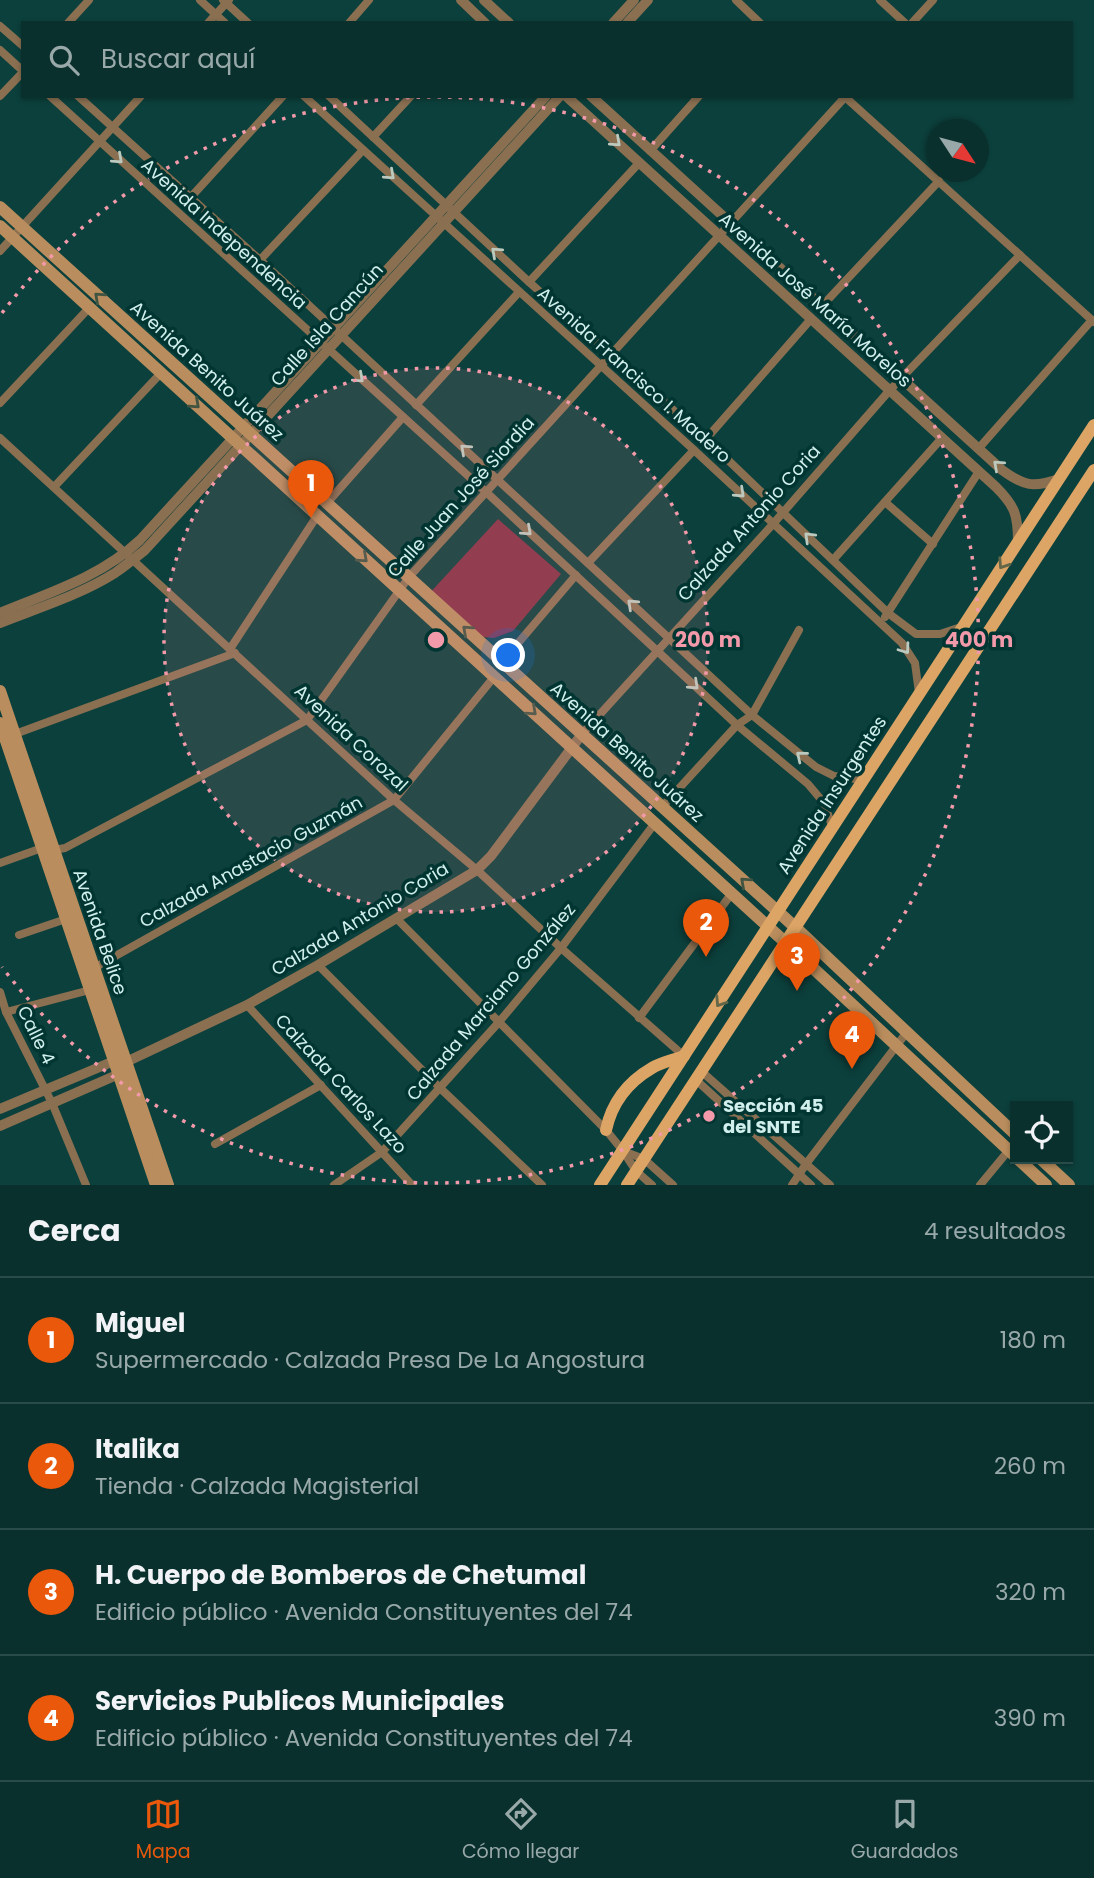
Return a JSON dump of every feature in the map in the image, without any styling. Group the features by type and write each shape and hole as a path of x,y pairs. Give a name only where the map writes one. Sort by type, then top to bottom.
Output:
{"main road":[{"name":"Avenida Benito Juárez","path":"0,207 796,928 1010,1130"},
{"name":"Avenida Benito Juárez","path":"0,226 732,893 1010,1151"},
{"name":"Avenida Insurgentes","path":"600,1185 1094,425"},
{"path":"627,1185 1094,470"},
{"name":"Avenida Belice","path":"0,691 15,734 66,919 90,990 168,1185"},
{"name":"Avenida Belice","path":"0,723 94,968 120,1062 119,1074 156,1185"},
{"path":"818,848 838,862"},
{"path":"734,979 752,992"},
{"path":"606,1130 618,1099 635,1080 654,1067 684,1056"},
{"name":"Avenida Benito Juárez","path":"1024,1164 1046,1185"},
{"path":"1046,1164 1069,1185"}],"street":[{"path":"70,21 89,0"},
{"path":"200,0 223,21"},
{"path":"351,21 369,0"},
{"path":"461,0 481,21"},
{"path":"615,21 634,0"},
{"path":"629,21 648,0"},
{"path":"736,0 758,21"},
{"path":"880,0 903,21"},
{"path":"914,21 933,0"},
{"path":"210,21 227,1 246,21"},
{"path":"492,3 507,21"},
{"path":"0,26 21,44"},
{"path":"0,50 21,70"},
{"path":"0,96 21,74"},
{"name":"Avenida Independencia","path":"52,98 486,492 737,725 808,785 824,803 832,826"},
{"name":"Avenida Independencia","path":"80,98 498,478 752,715 816,767 834,776 863,780"},
{"path":"0,251 139,98"},
{"path":"191,197 281,98"},
{"name":"Avenida Francisco I. Madero","path":"306,98 902,643 915,663 919,692"},
{"name":"Avenida Francisco I. Madero","path":"331,98 528,282 706,439 888,613 916,634 940,634 961,627"},
{"path":"373,137 409,98"},
{"name":"Calle Isla Cancún","path":"450,210 544,98"},
{"name":"Calle Isla Cancún","path":"0,623 114,573 153,526 237,442 440,220 558,98"},
{"name":"Avenida José María Morelos","path":"568,98 996,487 1014,508 1018,521 1018,542"},
{"name":"Avenida José María Morelos","path":"592,98 1002,470 1032,486 1059,479"},
{"path":"650,150 697,98"},
{"name":"Calle Juan José Siordia","path":"0,863 48,849 65,848 307,720 408,577 844,98"},
{"path":"846,98 926,169"},
{"path":"260,260 363,150"},
{"path":"528,282 639,163"},
{"path":"822,306 938,182"},
{"path":"940,182 1093,321 979,448"},
{"name":"Calzada Antonio Coria","path":"0,1109 120,1062 247,1005 477,870 491,856 582,734 784,512 889,391 1020,256"},
{"path":"416,405 519,292"},
{"path":"0,403 89,308"},
{"path":"706,439 811,320"},
{"path":"54,487 161,373"},
{"path":"327,503 403,417"},
{"name":"Avenida Corozal","path":"0,438 394,800 477,870 684,1056"},
{"path":"833,560 941,439"},
{"path":"588,563 694,450"},
{"path":"880,623 978,472"},
{"path":"885,502 933,544"},
{"path":"15,734 232,651 317,516"},
{"name":"Calle Isla Cancún","path":"0,613 130,556"},
{"path":"502,662 576,575"},
{"path":"662,807 737,725 752,715 799,630"},
{"name":"Calzada Anastacio Guzmán","path":"94,968 394,800 494,677"},
{"name":"Calzada Marciano González","path":"334,1185 382,1152 499,1022 561,948 655,823"},
{"path":"639,1018 732,893"},
{"path":"19,936 66,919"},
{"path":"397,919 606,1130 636,1171 652,1185"},
{"path":"318,965 440,1088 542,1185"},
{"path":"6,1012 90,990"},
{"name":"Calle 4","path":"0,992 6,1012 52,1103 86,1185"},
{"name":"Calzada Carlos Lazo","path":"247,1005 412,1185"},
{"path":"792,1185 907,1032"},
{"path":"0,1126 119,1074"},
{"path":"698,1075 830,1185"},
{"path":"698,1075 811,1185"},
{"path":"215,1144 321,1085"},
{"path":"623,1151 644,1158 673,1185"},
{"path":"980,1185 1010,1159"}],"shaded area":[{"path":"498,519 561,574 513,631 494,638 471,636 427,596"}],"place":[{"name":"Miguel","path":"311,518"},
{"name":"Italika","path":"706,957"},
{"name":"H. Cuerpo de Bomberos de Chetumal","path":"797,991"},
{"name":"Servicios Publicos Municipales","path":"852,1069"},
{"name":"Sección 45 del SNTE","path":"709,1116"}]}
